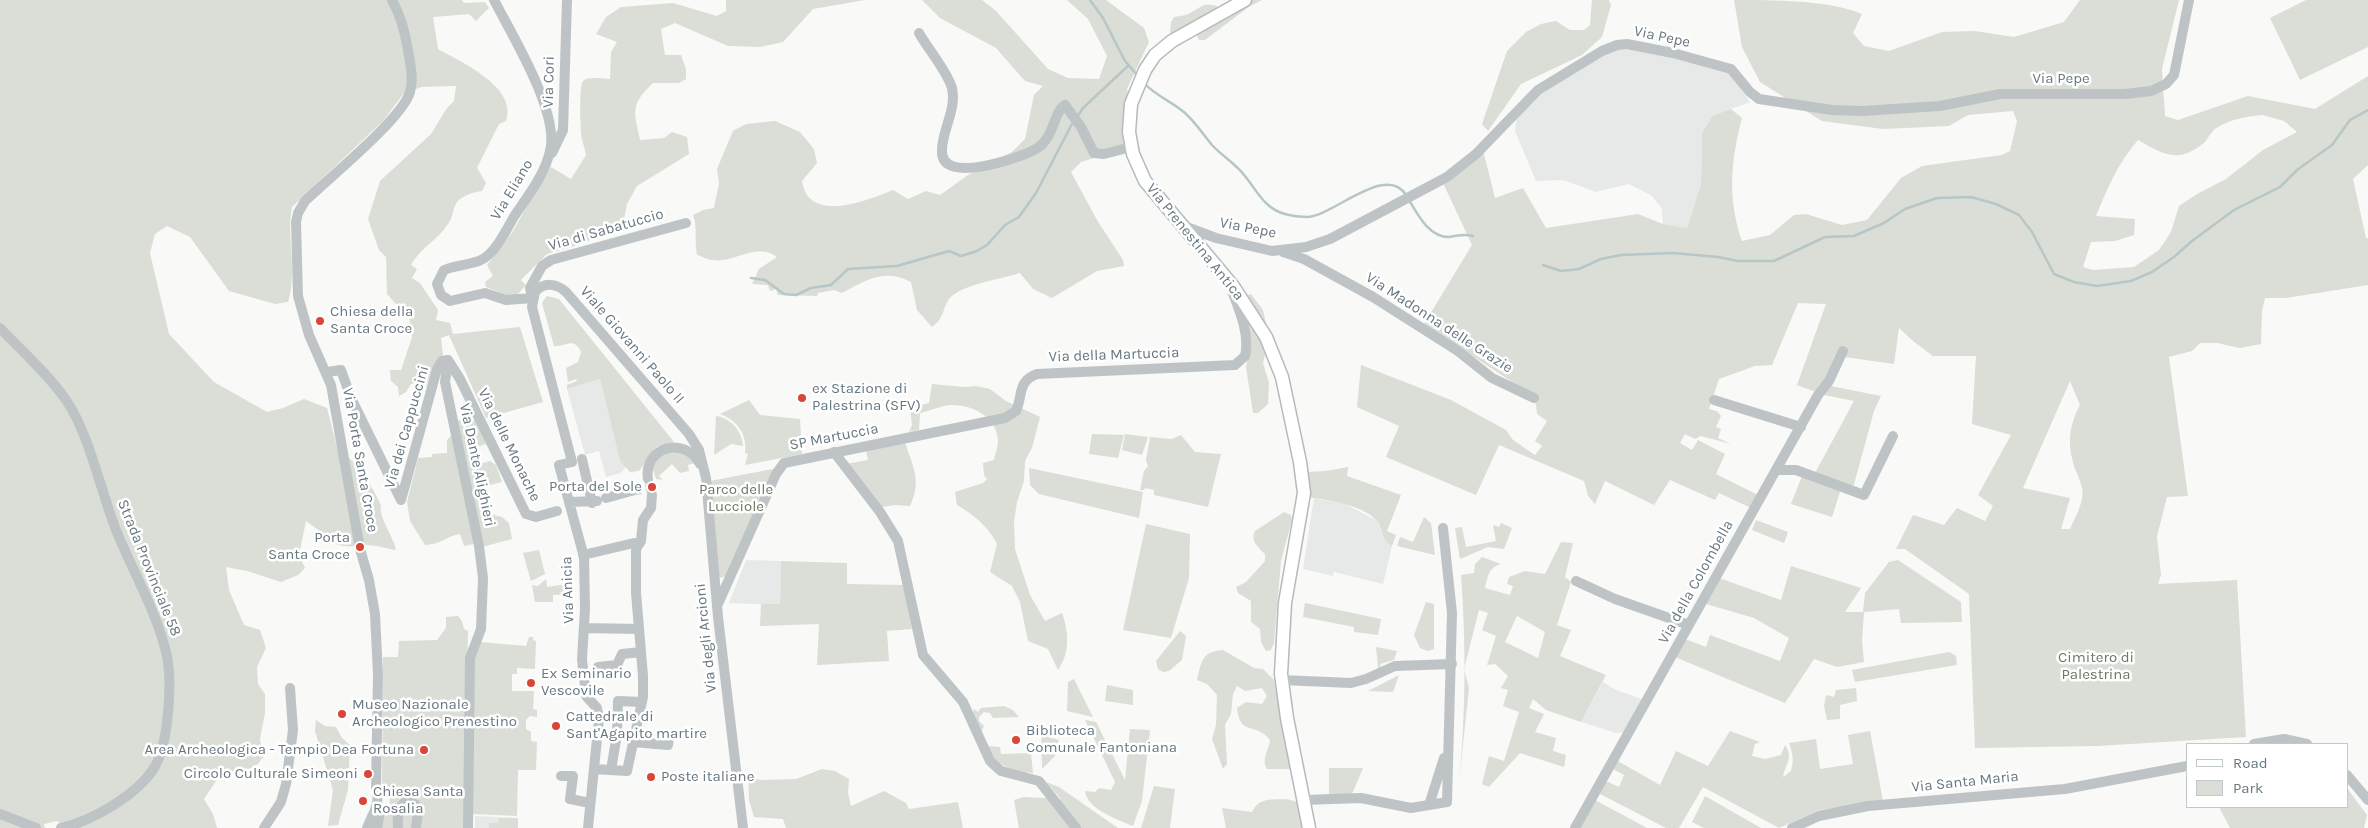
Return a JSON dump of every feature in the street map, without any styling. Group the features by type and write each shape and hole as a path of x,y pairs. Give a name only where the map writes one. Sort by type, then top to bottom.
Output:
{"main road":[{"name":"Via Prenestina Antica","path":"1246,0 1172,41 1152,58 1143,74 1130,109 1131,147 1139,169 1149,186 1226,277 1263,332 1278,362 1303,481 1302,508 1284,612 1282,680 1287,718 1309,828"}],"street":[{"name":"Via Porta Santa Croce","path":"376,817 378,675 376,621 370,585 360,549 327,372 312,342 298,296 297,217 305,201 396,115 408,97 412,80 406,40 401,18 392,0"},
{"name":"Via Eliano","path":"494,0 533,75 542,100 552,138 548,160 492,251 481,260 444,270 437,284 441,295 450,301 488,293 511,300 534,295"},
{"name":"Via Cori","path":"548,160 559,142 563,130 567,0"},
{"name":"Via Pepe","path":"1183,226 1209,236 1272,250 1306,247 1324,242 1409,199 1447,177 1469,160 1538,90 1602,51 1620,44 1683,55 1731,69 1750,92 1759,99 1845,111 1932,106 2000,94 2139,93 2162,87 2172,78 2176,70 2190,0"},
{"path":"919,33 951,87 951,114 942,150 943,158 948,164 967,167 988,166 1031,152 1047,140 1061,107 1068,106 1079,124 1090,150 1096,154 1131,147"},
{"name":"Via di Sabatuccio","path":"534,295 530,288 542,266 552,260 686,223"},
{"name":"Via Madonna delle Grazie","path":"1272,250 1301,257 1366,293 1422,327 1492,378 1534,398"},
{"name":"Via della Martuccia","path":"898,440 1008,417 1018,408 1020,393 1025,382 1036,374 1233,366 1239,363 1245,354 1245,333 1226,277"},
{"name":"Viale Giovanni Paolo II","path":"534,295 548,284 558,286 566,292 698,446"},
{"name":"Via Anicia","path":"534,295 532,307 572,462 559,465 583,555 584,628 582,659 586,696 597,708 599,714 594,768"},
{"name":"Strada Provinciale 58","path":"0,328 59,390 72,411 116,530 156,624 168,664 168,695 163,743 153,769 127,794 108,808 84,821 61,828"},
{"name":"Via della Colombella","path":"1575,828 1818,395 1829,381 1843,351"},
{"name":"Via dei Cappuccini","path":"327,372 341,370 351,398 401,500 437,369 442,362 448,360"},
{"name":"Via delle Monache","path":"448,360 460,379 526,514 536,517 570,504 599,501 631,491"},
{"name":"Via Dante Alighieri","path":"448,360 445,382 479,546 483,578 481,629 470,658 468,828"},
{"path":"1714,400 1801,427"},
{"path":"648,479 648,468 654,457 663,450 687,443 691,439 689,434"},
{"path":"1777,470 1796,470 1864,495 1893,436"},
{"name":"SP Martuccia","path":"717,605 781,465 787,462 898,440"},
{"name":"Via degli Arcioni","path":"698,446 704,469 717,605 743,828"},
{"path":"673,447 689,451 704,469"},
{"path":"834,452 880,512 898,541 923,655 963,702 990,761 1001,771 1039,781 1076,828"},
{"path":"582,459 599,501"},
{"path":"588,828 594,768 628,771 632,742 642,702 643,676 638,629 636,549 639,544 643,520 651,508 652,495"},
{"path":"1304,800 1361,798 1411,808 1447,802 1452,664 1451,594 1443,528"},
{"path":"583,555 634,543 639,544"},
{"path":"1576,581 1615,599 1689,625"},
{"path":"584,628 638,629"},
{"path":"598,667 617,665 622,654 641,652"},
{"path":"1282,680 1351,683 1366,679 1395,666 1452,664"},
{"path":"264,828 280,802 286,784 293,730 290,688"},
{"path":"611,770 617,734 618,701 642,702"},
{"path":"632,742 668,745 669,737"},
{"path":"2260,743 2284,739 2302,743"},
{"path":"1429,805 1448,745"},
{"name":"Via Santa Maria","path":"1792,828 1819,816 1868,806 2065,789 2186,766"},
{"path":"561,776 573,776 570,800 590,803"},
{"path":"2348,776 2368,800"},
{"path":"398,828 399,809 403,803 408,801 415,804 418,809 416,828"},
{"path":"0,814 36,828"},
{"path":"367,828 376,817"}],"shaded area":[{"path":"1636,48 1726,71 1733,77 1750,102 1712,116 1702,133 1701,184 1687,228 1663,224 1662,209 1652,196 1629,184 1596,192 1563,180 1536,181 1515,131 1517,113 1540,92 1610,49"},
{"path":"600,379 620,461 626,467 621,473 606,477 599,451 585,455 567,389"},
{"path":"1314,498 1345,504 1376,520 1388,544 1392,546 1383,584 1334,572 1333,576 1303,569"},
{"path":"746,560 781,561 780,605 729,603"},
{"path":"1603,682 1616,690 1642,699 1625,732 1616,733 1581,722"},
{"path":"475,816 518,818 518,828 475,828"}],"green space":[{"path":"0,0 462,0 464,3 485,2 489,8 476,21 469,14 433,17 438,49 485,77 504,97 507,109 506,121 499,124 477,168 486,183 482,191 465,196 457,202 450,222 411,265 417,269 412,278 420,283 438,310 436,320 450,323 453,334 520,327 543,402 486,418 449,335 441,338 443,355 433,366 426,387 416,383 411,384 406,392 399,396 398,387 391,381 390,370 401,370 412,337 408,308 402,311 387,294 386,257 379,250 368,219 380,181 431,134 447,108 454,101 456,86 422,87 404,93 383,121 292,207 290,231 292,279 288,302 275,304 229,291 190,237 167,226 155,234 150,253 169,334 214,382 267,412 283,408 304,399 327,408 337,447 363,471 381,505 384,521 396,550 371,545 348,546 334,544 328,541 328,537 306,521 299,555 305,568 298,575 281,582 247,571 226,567 229,590 244,625 260,630 266,648 257,667 258,684 265,694 265,713 260,739 263,757 258,764 238,775 224,769 204,799 213,814 217,828 69,828 57,821 44,824 45,828 0,828"},
{"path":"726,0 865,0 813,9 783,42 760,47 728,46 675,23 661,29 665,55 681,55 686,69 686,79 679,83 653,83 640,97 635,115 640,140 664,138 672,132 687,137 689,154 637,186 627,204 624,219 614,231 547,254 521,280 526,285 518,294 511,297 486,287 485,282 493,276 487,265 513,231 546,172 551,167 571,179 586,155 581,128 580,99 582,84 585,79 610,79 611,52 617,42 596,34 606,17 621,7 673,3 717,16 726,11"},
{"path":"922,0 982,0 996,11 1048,69 1068,78 1099,79 1107,56 1088,19 1067,0 1106,0 1144,28 1149,42 1127,89 1131,104 1131,147 1081,162 1071,172 1097,220 1123,260 1124,266 1097,271 1052,298 1033,289 1020,273 973,286 956,293 950,298 941,317 932,327 917,310 911,282 901,278 892,276 875,277 842,293 834,290 818,293 817,296 778,295 776,289 770,291 768,285 752,284 759,269 777,257 769,253 753,252 720,260 710,260 697,255 693,215 703,210 714,208 719,183 717,169 733,131 746,124 775,121 800,132 814,149 817,163 802,181 807,194 815,202 827,206 854,203 893,190 908,199 926,191 940,195 968,175 1012,152 1025,139 1034,95 1043,86 1025,81 996,48 940,18"},
{"path":"1233,0 1262,0 1250,6 1205,40 1199,40 1197,36 1199,32 1175,37 1170,33 1171,22 1174,17 1186,15 1205,5 1218,7"},
{"path":"1592,0 1609,0 1611,5 1602,37 1582,55 1521,84 1488,131 1482,124 1507,51 1526,32 1541,24 1556,21 1570,30 1584,30 1590,25"},
{"name":"Cimitero di Palestrina","path":"1734,0 1818,3 1849,9 1862,14 1853,33 1864,46 1889,51 1942,32 1975,31 2014,37 2064,22 2080,0 2179,0 2162,69 2165,116 2178,120 2248,96 2315,109 2368,76 2368,165 2353,179 2366,238 2368,238 2368,285 2286,298 2265,298 2262,311 2261,344 2240,348 2217,343 2200,343 2192,351 2169,357 2188,496 2167,497 2157,536 2161,575 2158,584 2237,580 2246,737 2097,746 1975,748 1969,594 1905,549 1896,549 1913,515 1944,525 1957,508 1985,521 1993,506 1978,495 2011,435 1972,424 1976,356 1933,356 1899,328 1894,364 1844,357 1831,386 1881,396 1874,411 1853,488 1815,473 1854,401 1824,395 1830,386 1820,384 1816,392 1797,385 1826,304 1798,303 1772,365 1755,366 1719,379 1709,409 1717,411 1721,416 1716,427 1721,429 1718,438 1731,444 1701,436 1695,439 1685,434 1680,443 1692,450 1698,440 1725,454 1716,474 1758,495 1751,508 1719,493 1715,500 1670,480 1654,505 1605,481 1595,504 1588,496 1584,481 1499,445 1476,495 1386,457 1399,426 1357,407 1361,365 1451,400 1506,430 1513,440 1535,455 1542,446 1535,441 1547,421 1537,414 1535,397 1424,324 1472,245 1443,183 1483,150 1495,198 1523,188 1546,228 1638,214 1663,224 1687,228 1701,184 1702,133 1712,116 1731,109 1742,118 1735,149 1732,179 1734,210 1742,241 1770,235 1794,215 1806,214 1842,225 1867,220 1901,178 1922,166 2002,155 2010,151 2017,121 2013,111 1968,115 1949,126 1883,129 1822,121 1760,82 1742,47","holes":["2263,115 2284,121 2297,132 2263,150 2226,179 2179,206 2171,232 2159,250 2134,267 2093,270 2083,267 2091,242 2115,241 2134,235 2135,219 2096,216 2119,167 2138,140 2164,153 2179,155 2196,149 2205,142 2214,130 2223,124 2240,118","2070,381 2080,405 2070,433 2070,447 2083,494 2080,507 2070,529 2061,529 2070,498 2023,488"]},
{"path":"2306,0 2368,0 2368,47 2300,80 2270,18"},
{"path":"1251,294 1263,310 1269,337 1263,363 1269,383 1268,404 1258,413 1253,413 1246,367 1251,342 1243,313 1246,296"},
{"path":"547,296 559,299 674,442 656,447 639,471 630,472 620,461 600,379 567,389 567,385 577,381 576,379 568,382 566,368 578,362 581,352 572,343 554,346 542,303"},
{"path":"932,384 976,386 990,389 1006,401 1040,417 1032,448 1025,461 1024,481 1017,502 1014,522 1015,549 1030,595 1045,621 1062,613 1067,642 1065,657 1058,670 1048,649 1028,641 1020,602 1012,586 990,572 997,544 980,522 957,505 955,492 983,483 987,479 984,475 983,463 994,460 998,443 997,432 993,425 988,418 974,409 950,405 920,413 919,430 909,432 912,425 910,407 929,403"},
{"path":"749,400 760,415 800,419 802,454 745,465 748,454 745,453 743,434 732,420 720,414"},
{"path":"716,416 726,419 735,426 743,446 731,444 714,455"},
{"path":"476,419 486,444 467,450 472,466 490,461 496,465 502,482 482,487 490,514 502,517 509,523 512,539 482,547 474,544 464,546 460,534 425,545 410,521 407,502 418,458 432,457 432,454 447,453 447,440 451,436 451,421 460,420 464,428"},
{"path":"1092,434 1124,435 1118,458 1089,454"},
{"path":"1125,434 1148,437 1142,455 1122,450"},
{"path":"1181,435 1195,452 1221,454 1208,507 1154,495 1154,490 1145,488 1140,490 1144,471 1148,466 1146,460 1150,437 1172,439"},
{"path":"905,442 915,474 914,497 910,506 895,505 882,507 846,464 868,460 866,450"},
{"path":"681,451 695,463 688,465 689,471 680,473 672,464 659,476 663,480 656,479 652,466 661,454"},
{"path":"1348,467 1347,476 1401,495 1387,531 1396,535 1392,546 1384,538 1376,520 1362,510 1353,506 1307,497 1306,472"},
{"path":"1029,468 1143,492 1139,518 1039,494 1030,485"},
{"name":"Parco delle Lucciole","path":"773,469 727,576 718,578 710,481"},
{"path":"1802,476 1841,489 1832,517 1791,504"},
{"path":"1284,512 1291,515 1292,520 1281,561 1274,643 1271,650 1266,651 1261,642 1260,629 1251,622 1251,601 1238,593 1236,587 1246,582 1265,561 1265,554 1257,546 1253,538 1255,531"},
{"path":"1424,517 1431,523 1435,555 1397,546 1400,537 1413,542"},
{"path":"1756,520 1788,532 1784,543 1752,530"},
{"path":"1501,523 1512,528 1504,549 1488,547 1460,559 1455,528 1462,527 1466,547 1496,541 1493,525 1499,527"},
{"path":"1146,524 1190,534 1189,578 1171,638 1123,630"},
{"path":"1561,542 1573,543 1565,577 1571,582 1557,625 1571,630 1560,656 1606,675 1581,722 1546,710 1533,699 1529,708 1544,714 1535,732 1556,738 1553,751 1566,755 1564,767 1520,753 1489,787 1482,784 1489,756 1504,761 1519,712 1503,706 1508,690 1501,688 1508,676 1495,664 1487,665 1496,636 1482,630 1488,613 1479,610 1464,667 1461,575 1474,573 1475,564 1482,557 1501,564 1491,570 1485,588 1510,595 1513,586 1507,584 1509,577 1525,571 1545,574","holes":["1517,616 1545,632 1538,658 1505,642"]},
{"path":"539,550 545,574 531,581 523,553"},
{"path":"1898,560 1961,602 1962,622 1901,623 1899,609 1864,612 1862,640 1864,662 1837,667 1814,659 1785,703 1675,657 1685,639 1706,647 1710,635 1780,661 1789,638 1754,618 1706,604 1719,578 1781,600 1791,566 1861,588 1845,612 1863,612 1865,593 1889,562"},
{"path":"781,561 847,563 847,584 904,585 912,629 887,631 889,661 817,665 819,624 760,626 761,604 780,604"},
{"path":"546,579 547,587 573,583 574,594 553,595 553,602 535,602 532,585 538,586"},
{"path":"1426,602 1434,604 1434,649 1428,651 1420,648 1414,635"},
{"path":"1305,603 1381,619 1378,635 1354,632 1354,627 1303,617"},
{"name":"Area Archeologica - Tempio Dea Fortuna","path":"458,616 462,621 464,629 468,631 464,828 379,828 383,814 390,805 389,792 382,790 383,657 398,657 399,641 437,640 446,628 446,617"},
{"path":"1180,631 1186,636 1182,660 1169,671 1163,672 1158,669 1156,661"},
{"path":"529,637 533,637 533,640 536,641 535,669 517,668 517,674 512,674 512,691 534,691 533,709 537,710 537,717 530,716 526,720 526,729 531,732 531,741 537,742 536,770 518,770 517,816 472,814 474,658 480,642 526,646"},
{"path":"1376,647 1397,651 1394,660 1380,664 1381,667 1378,668"},
{"path":"1223,650 1254,668 1263,669 1274,680 1291,769 1267,769 1265,758 1270,740 1259,731 1241,723 1237,708 1246,702 1262,704 1267,696 1262,688 1245,691 1237,686 1233,694 1231,714 1225,725 1227,764 1223,769 1212,739 1216,725 1217,695 1207,684 1197,680 1206,655"},
{"path":"1949,652 1956,656 1957,665 1855,682 1852,670"},
{"path":"1464,671 1469,688 1459,782 1463,730"},
{"path":"1399,675 1393,692 1368,691"},
{"path":"1074,679 1093,717 1067,711 1068,682"},
{"path":"1107,685 1133,690 1133,705 1105,701"},
{"path":"1856,688 1857,701 1840,705 1840,719 1827,720 1824,706 1826,695 1834,697 1836,690"},
{"path":"1004,706 1013,710 1019,717 993,718 990,713 984,712 979,717 979,721 984,726 981,732 973,716 974,709 978,712 981,708"},
{"path":"316,720 325,726 336,727 342,738 350,745 348,790 338,825 328,826 333,790 315,731"},
{"path":"1085,720 1096,722 1125,780 1130,729 1150,730 1142,801 1133,826 1104,813 1091,803 1087,797 1085,791 1095,792 1099,788 1111,790 1115,782"},
{"path":"1041,724 1050,729 1049,737 1059,740 1055,756 1042,769"},
{"path":"1730,731 1760,742 1755,744 1752,756 1765,759 1781,755 1785,745 1789,758 1783,777 1791,771 1792,767 1793,757 1789,743 1816,739 1820,769 1853,764 1848,735 1870,731 1883,801 1820,810 1779,828 1703,787 1679,828 1666,828 1598,793 1606,781 1619,787 1624,775 1611,768 1616,760 1660,785 1676,751 1708,766"},
{"path":"987,746 1000,747 1001,754 1031,753 1033,773 1006,767 995,759"},
{"path":"1329,768 1363,768 1352,794 1329,795"},
{"path":"822,769 835,771 849,779 848,793 851,806 884,791 906,803 909,809 958,802 963,828 786,828 783,819 754,817 749,800 748,777 761,780 796,779"},
{"path":"1046,782 1059,787 1118,828 1019,828 1014,800 1024,797 1061,799"},
{"path":"1154,786 1175,789 1170,828 1141,828"},
{"path":"2348,789 2367,815 2364,828 2230,828 2220,808 2348,808"},
{"path":"1705,796 1761,828 1704,828 1692,822"},
{"path":"1287,799 1297,802 1302,828 1226,828 1222,808 1252,812 1262,802"},
{"path":"1595,800 1647,828 1580,828"},
{"path":"499,818 518,818 518,828 489,828 489,823 498,823"}],"waterway":[{"path":"1090,0 1103,18 1125,61 1138,76"},
{"path":"1077,117 1083,108 1129,65"},
{"path":"1145,84 1189,117 1212,145 1241,172 1262,199 1278,212 1308,217 1319,214 1373,187 1386,185 1397,187 1406,195"},
{"path":"1543,265 1561,271 1579,269 1601,259 1621,255 1673,253 1718,257 1738,261 1774,261 1825,237 1854,236 1884,223 1905,209 1937,198 1971,197 1996,204 2019,215 2032,232 2054,274 2074,282 2097,286 2131,281 2152,272 2174,257 2234,210 2280,187 2297,170 2332,145 2350,120 2368,110"},
{"path":"751,278 765,280 784,294 796,295 811,288 831,285 848,269 897,266 949,251 961,256 977,251 987,245 1005,225 1019,217 1036,193 1073,122"},
{"path":"1409,200 1425,224 1436,233 1449,237 1473,236"}],"tunnel":[{"path":"631,491 656,487"}],"place":[{"name":"Chiesa della Santa Croce","path":"320,321"},
{"name":"ex Stazione di Palestrina (SFV)","path":"802,398"},
{"name":"Porta del Sole","path":"652,487"},
{"name":"Porta Santa Croce","path":"360,547"},
{"name":"Ex Seminario Vescovile","path":"531,683"},
{"name":"Museo Nazionale Archeologico Prenestino","path":"342,714"},
{"name":"Cattedrale di Sant'Agapito martire","path":"556,726"},
{"name":"Biblioteca Comunale Fantoniana","path":"1016,740"},
{"name":"Area Archeologica - Tempio Dea Fortuna","path":"424,750"},
{"name":"Circolo Culturale Simeoni","path":"368,774"},
{"name":"Poste italiane","path":"651,777"},
{"name":"Chiesa Santa Rosalia","path":"363,801"}]}
